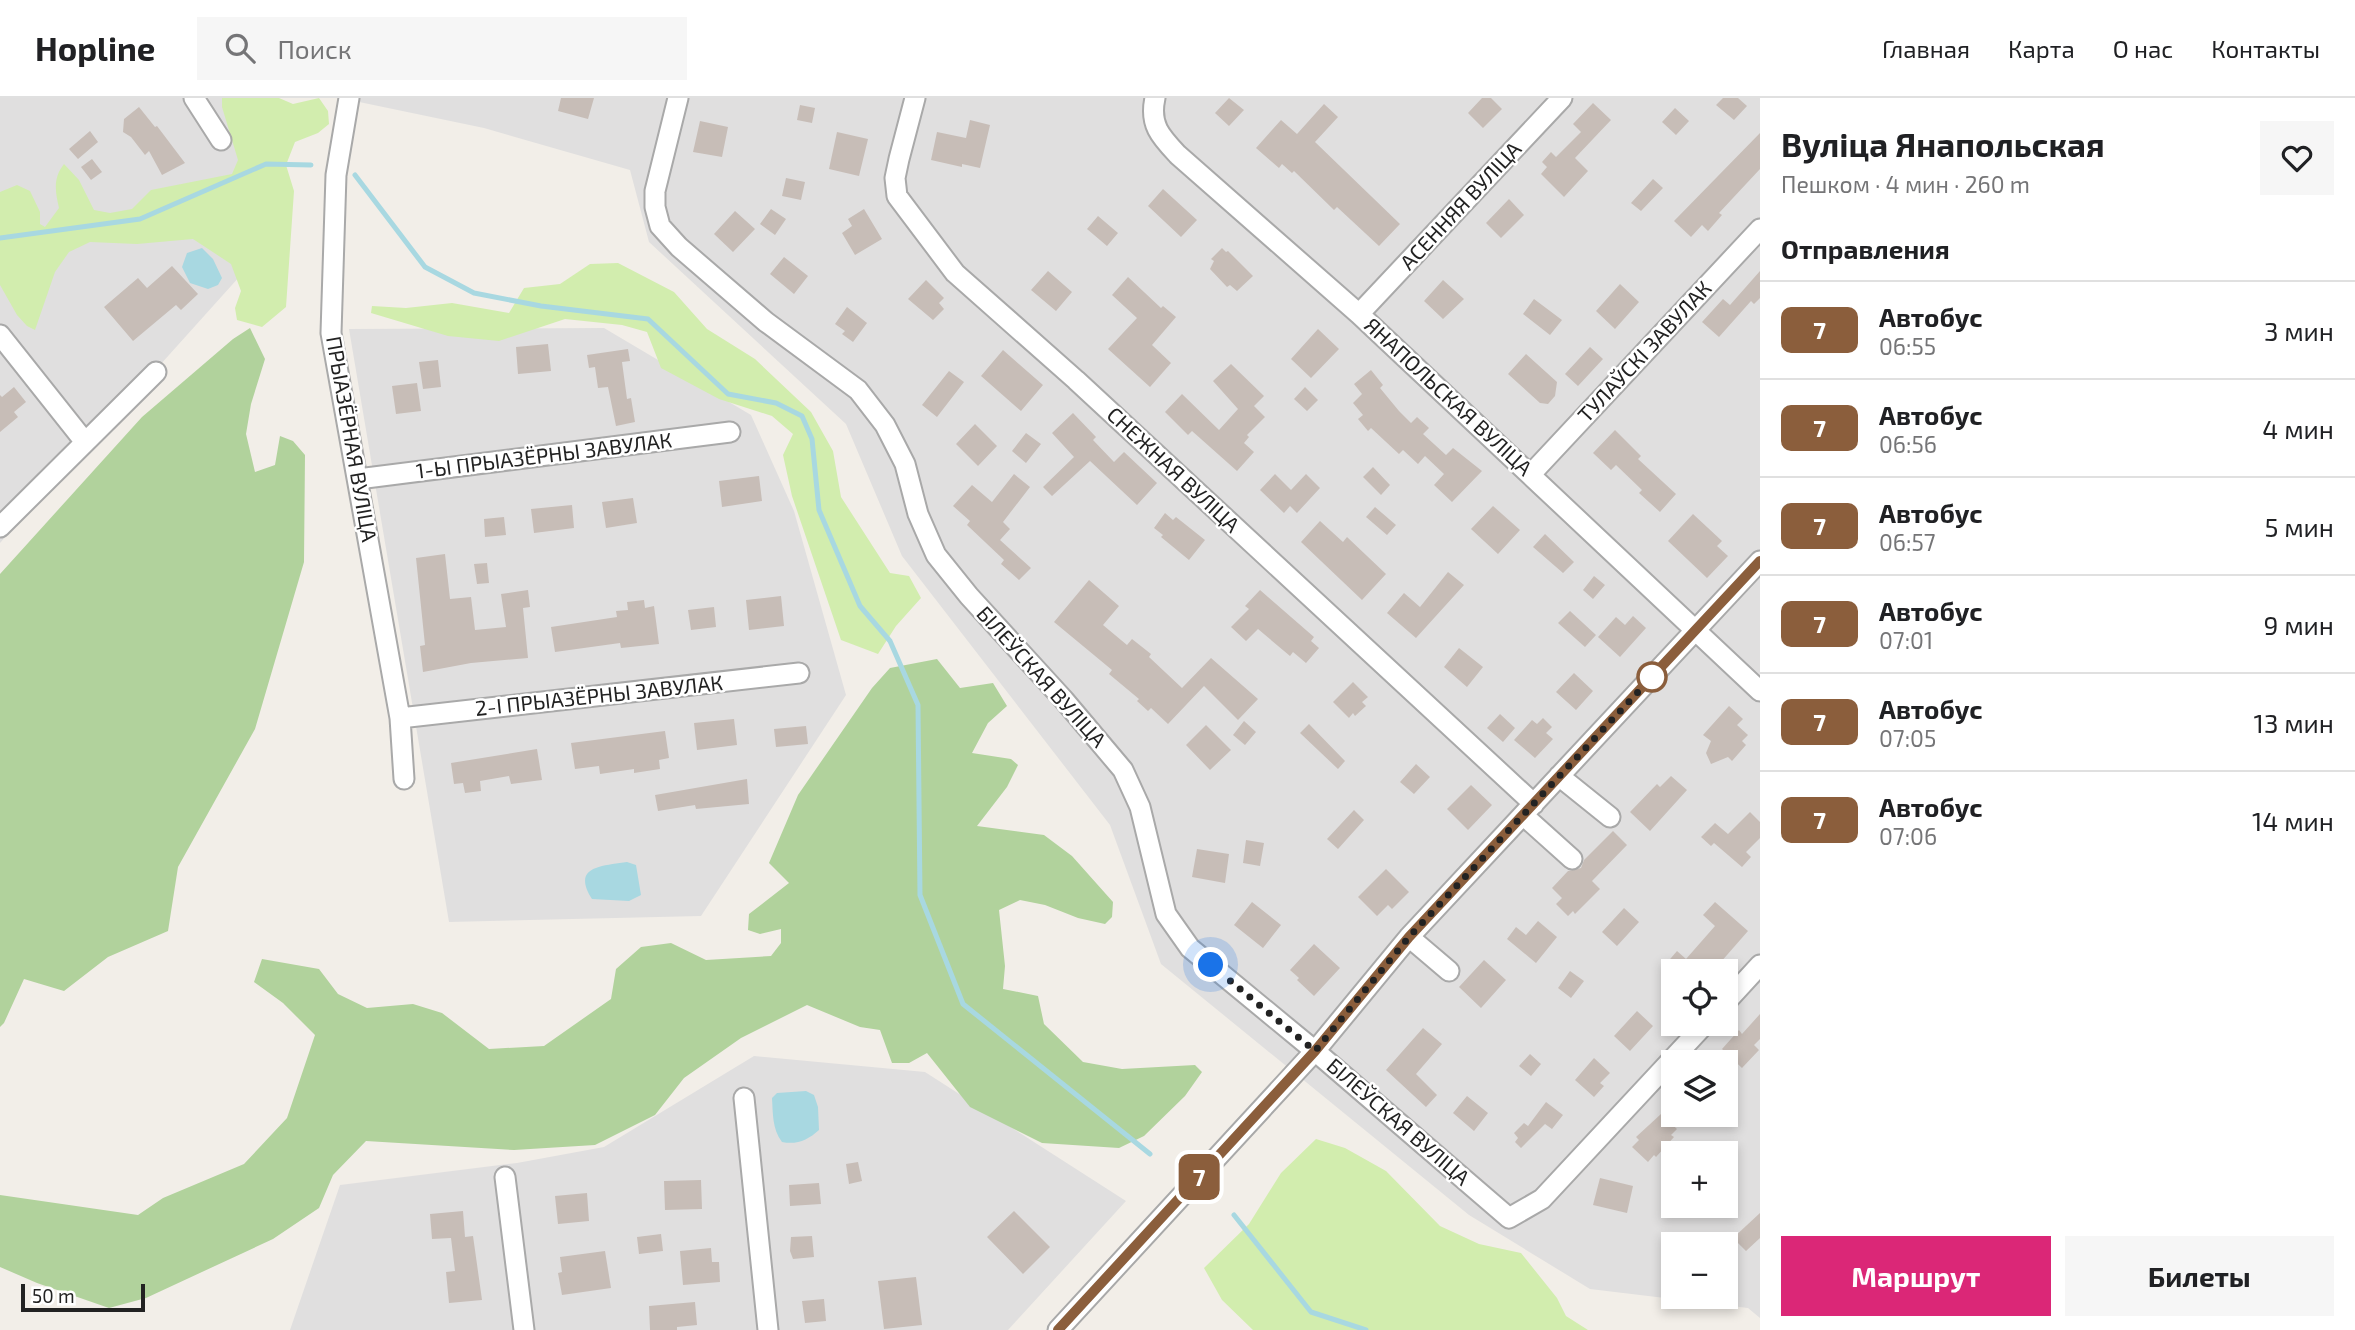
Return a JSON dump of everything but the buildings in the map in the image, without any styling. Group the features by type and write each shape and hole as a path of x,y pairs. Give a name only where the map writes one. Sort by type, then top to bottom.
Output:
{"street":[{"path":"194,98 221,140"},
{"name":"ПРЫАЗЁРНАЯ ВУЛІЦА","path":"349,98 335,175 331,333 400,718 404,779"},
{"name":"БІЛЕЎСКАЯ ВУЛІЦА","path":"678,98 655,191 654,208 660,226 679,247 766,322 858,390 885,425 905,464 918,514 936,555 968,596 1064,699 1123,770 1140,807 1166,914 1190,948 1315,1051 1509,1218 1542,1199 1694,1036"},
{"name":"СНЕЖНАЯ ВУЛІЦА","path":"915,98 897,169 897,195 955,273 1086,389 1528,809 1572,859"},
{"name":"ЯНАПОЛЬСКАЯ ВУЛІЦА","path":"1155,98 1153,124 1160,136 1359,314 1760,691"},
{"name":"АСЕННЯЯ ВУЛІЦА","path":"1359,314 1562,98"},
{"name":"ТУЛАЎСКІ ЗАВУЛАК","path":"1531,474 1760,229"},
{"path":"0,335 85,442"},
{"path":"0,527 156,372"},
{"name":"1-Ы ПРЫАЗЁРНЫ ЗАВУЛАК","path":"358,479 730,432"},
{"path":"1058,1330 1315,1051 1409,937 1760,561"},
{"name":"2-І ПРЫАЗЁРНЫ ЗАВУЛАК","path":"400,718 799,673"},
{"path":"1559,776 1610,817"},
{"path":"1409,937 1449,971"},
{"path":"1738,989 1760,965"},
{"path":"744,1098 768,1330"},
{"path":"505,1177 524,1330"}],"shaded area":[{"path":"0,98 269,98 240,276 0,543"},
{"path":"340,98 1760,98 1760,1318 1748,1308 1738,1307 1738,1232 1661,1232 1661,1298 1590,1289 1469,1215 1161,964 1110,825 902,556 846,424 649,242 630,170 484,128"},
{"path":"604,328 751,415 794,511 846,695 701,916 449,922 349,329"},
{"path":"754,1056 925,1072 1126,1201 1008,1330 290,1330 340,1185 517,1163 604,1147"}],"green space":[{"path":"222,98 279,98 293,104 319,98 328,111 329,124 318,133 295,142 286,165 294,191 286,307 262,327 237,320 235,308 241,291 231,264 193,239 137,244 90,242 69,252 55,272 35,330 27,326 17,315 0,285 0,192 17,185 30,191 40,212 40,224 45,227 59,208 56,185 64,164 79,180 94,210 110,213 132,209 151,190 232,174 238,160 222,107"},
{"path":"618,263 674,292 707,329 755,359 811,412 833,451 841,497 890,573 909,576 921,598 896,626 878,654 841,640 792,496 783,455 793,434 772,416 719,399 661,368 647,332 622,325 565,319 499,341 448,336 371,313 372,306 406,308 452,303 509,313 524,288 560,284 590,264"},
{"path":"250,328 265,359 251,404 246,434 255,472 275,465 280,436 293,441 305,455 304,562 255,729 178,867 168,931 108,957 64,991 24,979 0,1027 0,574 142,417 233,339"},
{"path":"937,659 960,688 993,683 1007,706 988,723 972,753 1011,759 1018,765 1007,787 977,826 1044,835 1072,856 1113,902 1112,917 1105,924 1020,900 999,910 1005,966 1003,989 1038,996 1044,1024 1083,1062 1122,1069 1195,1065 1202,1072 1185,1096 1144,1136 1119,1148 1042,1143 970,1107 927,1053 909,1063 892,1063 880,1030 860,1027 807,1005 741,1038 684,1078 655,1115 595,1145 514,1150 366,1141 333,1175 319,1208 273,1239 146,1298 109,1308 0,1267 0,1195 138,1215 163,1198 244,1164 287,1118 315,1035 283,1003 254,982 262,959 319,969 338,994 367,1008 413,1004 442,1013 489,1049 544,1046 611,999 616,969 641,947 671,943 706,960 771,956 781,943 781,929 760,934 748,930 749,914 789,883 769,863 798,795 872,688 890,668"},
{"path":"1316,1139 1345,1148 1386,1171 1440,1226 1479,1244 1521,1253 1557,1298 1566,1316 1588,1330 1253,1330 1222,1300 1204,1268 1249,1224 1281,1173"}],"water":[{"path":"202,248 213,259 222,278 218,285 208,289 190,283 182,267 187,253"},
{"path":"627,862 636,865 641,895 629,901 592,899 586,888 587,874 599,867"},
{"path":"806,1091 814,1095 818,1107 819,1130 802,1141 782,1142 775,1126 772,1098 777,1093"}],"waterway":[{"path":"0,238 140,219 266,164 311,165"},
{"path":"355,175 425,267 474,293 541,306 648,319 728,394 776,403 802,416 812,439 819,510 860,606 890,641 918,705 920,895 963,1004 1150,1154"},
{"path":"1234,1215 1311,1312 1366,1330"}],"bus line":[{"name":"7","path":"1058,1330 1315,1051 1409,937 1760,561"}],"route":[{"path":"1211,965 1315,1051 1409,937 1652,677"}]}
